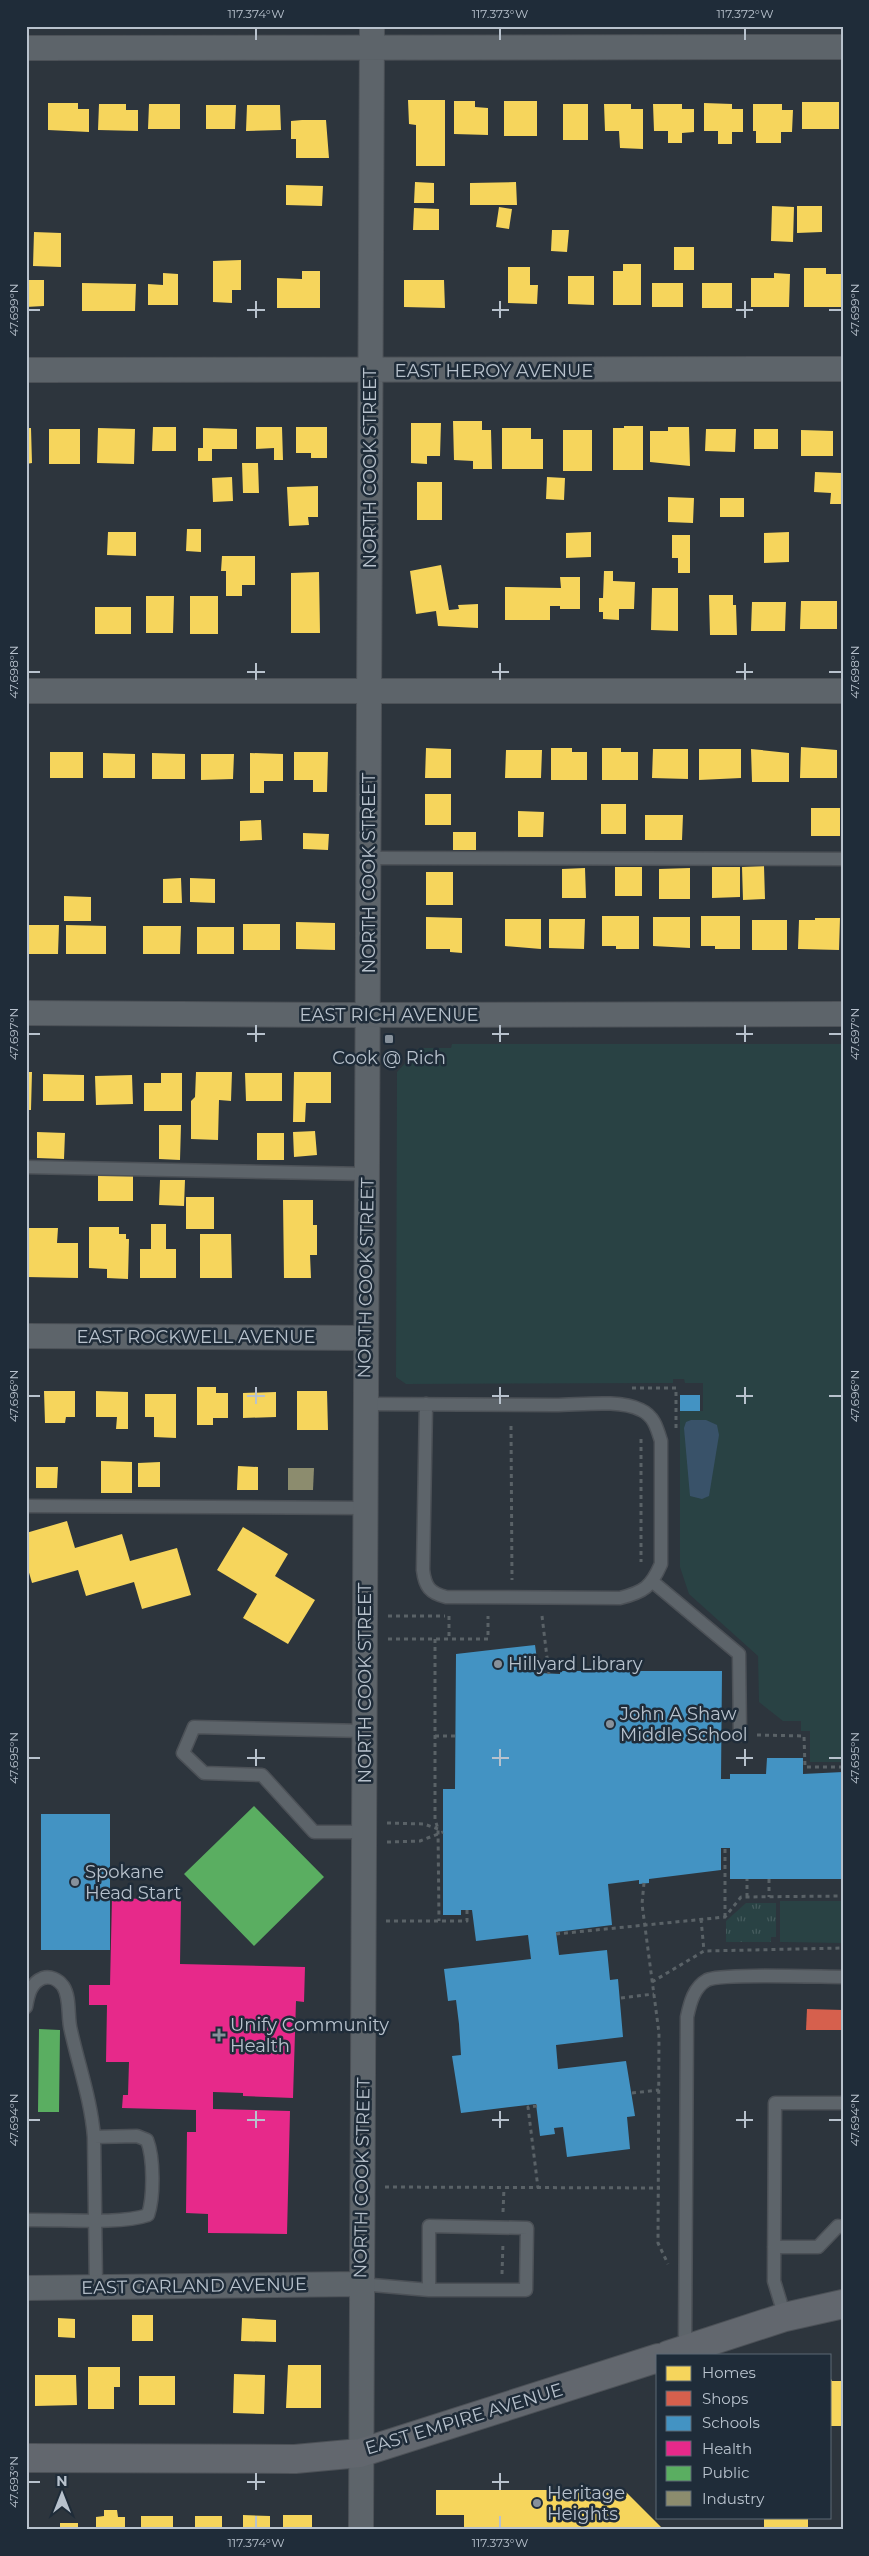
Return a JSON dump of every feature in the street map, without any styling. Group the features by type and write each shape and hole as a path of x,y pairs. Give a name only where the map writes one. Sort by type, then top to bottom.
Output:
{"street":[{"path":"26,48 372,37 843,46"},
{"name":"NORTH COOK STREET","path":"361,2530 365,1832 364,1508 370,691 372,37"},
{"name":"EAST HEROY AVENUE","path":"26,370 843,369"},
{"path":"26,691 843,691"},
{"name":"EAST RICH AVENUE","path":"26,1013 368,1015 843,1014"},
{"name":"EAST ROCKWELL AVENUE","path":"26,1336 365,1338"},
{"name":"EAST GARLAND AVENUE","path":"26,2288 361,2284"},
{"path":"676,2352 785,2317 843,2304"},
{"name":"EAST EMPIRE AVENUE","path":"26,2458 294,2458 360,2453 656,2359"}],"lane":[{"path":"368,858 843,859"},
{"path":"26,1167 367,1174"},
{"path":"365,1404 426,1404 629,1405 644,1410 655,1422 661,1440 661,1564 653,1582 642,1591 620,1598 446,1597 433,1593 425,1583 426,1404"},
{"path":"26,1506 364,1508"},
{"path":"653,1582 739,1654 740,1735"},
{"path":"365,1730 194,1727 183,1753 204,1773 262,1775 314,1832 365,1832"},
{"path":"26,2007 33,1985 40,1979 48,1977 57,1979 63,1986 70,2029 92,2107 96,2287"},
{"path":"676,2352 687,2016 692,1997 707,1980 727,1977 843,1977"},
{"path":"785,2317 774,2281 775,2103 843,2103"},
{"path":"26,2220 135,2219 148,2215 151,2206 151,2150 147,2140 137,2136 94,2137"},
{"path":"361,2284 429,2290 526,2290 527,2228 429,2226 429,2290"},
{"path":"774,2247 818,2247 838,2226 843,2226"}],"path":[{"path":"622,1388 676,1388 676,1433"},
{"path":"478,1616 511,1616 511,1426"},
{"path":"641,1433 642,1591"},
{"path":"388,1616 459,1616"},
{"path":"450,1616 450,1639"},
{"path":"388,1639 488,1639 488,1616"},
{"path":"535,1616 551,1616"},
{"path":"542,1616 549,1674"},
{"path":"435,1639 435,1819 438,1832 439,1921"},
{"path":"740,1735 804,1736 805,1767 843,1767"},
{"path":"435,1736 455,1736"},
{"path":"387,1823 424,1824 438,1832"},
{"path":"387,1842 420,1841 438,1832"},
{"path":"725,1848 725,1917"},
{"path":"747,1879 747,1897"},
{"path":"769,1879 769,1897"},
{"path":"644,1883 642,1904 644,1926 659,2033 660,2188 658,2243 668,2264 668,2274"},
{"path":"556,1934 725,1917 741,1897 843,1896"},
{"path":"386,1921 467,1921 467,1910"},
{"path":"701,1919 704,1951"},
{"path":"652,1982 704,1951 843,1948"},
{"path":"621,1998 654,1994"},
{"path":"632,2093 659,2090"},
{"path":"537,2106 528,2107 538,2188"},
{"path":"385,2187 660,2188"}],"green space":[{"path":"452,1044 843,1044 843,1762 810,1762 810,1731 801,1731 801,1721 783,1721 759,1702 758,1656 689,1594 680,1567 680,1411 703,1411 703,1383 685,1383 684,1379 673,1379 673,1383 406,1384 396,1377 397,1072 419,1048 451,1048"},
{"path":"780,1901 843,1901 843,1943 780,1942"},
{"path":"746,1903 776,1903 776,1937 771,1937 771,1942 726,1942 726,1921"}],"water":[{"path":"706,1420 717,1425 719,1435 709,1496 702,1499 690,1496 684,1428 686,1422"}],"building: Homes":[{"path":"408,100 445,100 445,166 416,166 416,125 409,124"},
{"path":"454,101 475,101 475,107 488,108 488,135 454,134"},
{"path":"504,101 537,101 537,136 504,136"},
{"path":"802,102 839,102 839,129 802,129"},
{"path":"48,103 78,103 78,109 89,109 89,132 48,130"},
{"path":"704,103 732,104 732,109 743,109 743,132 732,132 732,144 718,144 718,131 704,131"},
{"path":"26,104 29,104 29,131 26,131"},
{"path":"99,104 126,104 126,110 138,110 138,131 98,130"},
{"path":"149,104 180,104 180,129 148,129"},
{"path":"563,104 588,104 588,140 563,140"},
{"path":"604,104 631,104 631,109 643,109 643,149 620,148 619,131 605,131"},
{"path":"653,104 682,104 682,109 694,109 694,132 682,133 682,143 668,143 668,131 654,131"},
{"path":"753,104 782,104 782,110 793,110 792,132 781,132 781,143 756,143 756,131 753,131"},
{"path":"206,105 236,105 235,129 206,129"},
{"path":"247,105 280,105 281,130 246,131"},
{"path":"326,120 329,158 296,158 296,139 291,139 291,121"},
{"path":"415,182 434,183 434,203 414,203"},
{"path":"516,182 517,205 470,205 470,183"},
{"path":"286,185 323,186 322,206 286,205"},
{"path":"772,206 794,207 793,242 771,241"},
{"path":"797,206 822,206 822,232 797,233"},
{"path":"499,207 512,209 509,229 496,227"},
{"path":"414,208 439,209 439,230 413,230"},
{"path":"552,230 569,230 567,252 551,251"},
{"path":"34,232 61,233 61,267 33,266"},
{"path":"674,247 694,247 694,270 674,270"},
{"path":"241,260 241,290 232,290 232,303 213,302 213,261"},
{"path":"623,264 641,264 641,305 613,305 613,271 623,271"},
{"path":"508,267 530,267 530,285 538,285 537,304 508,303"},
{"path":"804,268 826,268 826,274 843,274 843,307 804,307"},
{"path":"302,271 320,271 320,308 277,308 277,278 302,279"},
{"path":"163,273 178,274 178,305 148,305 148,284 163,285"},
{"path":"774,273 790,274 789,307 751,307 751,278 774,278"},
{"path":"568,276 594,276 594,305 568,304"},
{"path":"26,280 44,280 44,306 26,307"},
{"path":"404,280 444,280 445,308 404,307"},
{"path":"82,283 136,284 135,311 82,311"},
{"path":"652,283 683,283 683,307 652,307"},
{"path":"702,283 732,283 732,308 702,308"},
{"path":"453,421 482,421 482,430 491,430 492,469 473,469 473,461 454,460"},
{"path":"411,423 441,423 440,456 427,456 427,464 411,463"},
{"path":"624,426 643,426 643,470 613,470 613,428 624,428"},
{"path":"153,427 176,427 176,451 152,451"},
{"path":"256,427 282,427 283,460 274,460 274,448 256,449"},
{"path":"296,427 327,427 327,458 311,458 311,453 296,453"},
{"path":"668,427 689,427 690,466 650,462 650,431 668,431"},
{"path":"26,428 31,428 32,463 26,464"},
{"path":"98,428 135,429 134,464 97,463"},
{"path":"203,428 237,429 237,449 212,449 212,461 198,461 198,448 203,448"},
{"path":"502,428 531,428 531,439 543,439 543,469 502,469"},
{"path":"49,429 80,429 80,464 49,464"},
{"path":"706,429 736,429 735,452 705,451"},
{"path":"754,429 778,429 778,449 754,449"},
{"path":"563,430 592,430 592,471 563,471"},
{"path":"801,430 833,431 833,456 801,456"},
{"path":"242,463 258,463 259,493 243,493"},
{"path":"815,472 842,473 842,504 830,504 831,493 814,492"},
{"path":"232,477 233,501 213,502 212,478"},
{"path":"547,477 565,478 564,500 546,499"},
{"path":"417,482 442,482 442,520 417,520"},
{"path":"318,486 318,517 308,517 309,525 289,526 287,487"},
{"path":"668,497 694,498 693,523 668,522"},
{"path":"720,498 744,498 744,517 720,517"},
{"path":"187,529 201,529 201,552 186,551"},
{"path":"108,532 136,532 136,556 107,555"},
{"path":"591,532 591,557 566,558 566,533"},
{"path":"789,532 789,562 764,563 764,533"},
{"path":"672,535 690,535 690,573 678,573 678,558 672,558"},
{"path":"222,556 255,556 255,585 242,585 242,596 226,596 226,571 221,571"},
{"path":"441,565 449,610 459,609 458,605 478,604 478,628 438,626 436,611 416,614 410,571"},
{"path":"604,571 613,571 613,581 635,582 634,609 619,609 619,620 603,619 603,612 599,612 599,598 603,598"},
{"path":"319,572 320,633 291,633 291,573"},
{"path":"560,577 580,577 580,609 560,609 560,606 550,606 550,620 505,620 505,587 561,588"},
{"path":"652,588 678,588 678,631 651,630"},
{"path":"709,595 733,595 733,605 736,605 737,635 710,635"},
{"path":"146,596 174,596 173,633 146,633"},
{"path":"190,596 218,596 218,634 190,634"},
{"path":"801,601 837,601 837,629 800,629"},
{"path":"752,602 786,602 785,631 751,631"},
{"path":"95,607 131,607 131,634 95,634"},
{"path":"801,747 837,750 837,778 800,778"},
{"path":"426,748 451,749 451,778 425,778"},
{"path":"551,748 572,748 572,752 587,752 587,780 551,780"},
{"path":"602,748 621,748 621,752 638,752 638,780 602,780"},
{"path":"653,749 688,749 688,779 652,778"},
{"path":"699,749 741,749 741,778 699,780"},
{"path":"751,749 789,753 789,782 752,782"},
{"path":"506,750 542,750 541,778 505,778"},
{"path":"50,752 83,752 83,778 50,778"},
{"path":"294,752 328,752 327,792 313,792 313,780 294,780"},
{"path":"103,753 135,754 135,778 103,778"},
{"path":"152,753 185,754 185,779 152,779"},
{"path":"250,753 283,754 283,781 264,781 264,793 250,793"},
{"path":"201,754 234,754 233,779 201,780"},
{"path":"425,794 451,794 451,825 425,825"},
{"path":"601,804 626,804 626,834 601,834"},
{"path":"811,808 840,808 840,836 811,836"},
{"path":"518,811 544,812 543,837 518,837"},
{"path":"26,812 28,812 28,838 26,838"},
{"path":"645,815 683,815 682,840 645,840"},
{"path":"261,820 262,840 240,841 240,821"},
{"path":"453,832 476,832 476,850 453,850"},
{"path":"303,833 329,834 328,850 303,849"},
{"path":"764,866 765,899 743,900 742,867"},
{"path":"615,867 642,867 642,896 615,896"},
{"path":"712,867 740,867 740,897 712,898"},
{"path":"585,868 586,898 562,898 562,869"},
{"path":"690,868 690,899 659,899 659,869"},
{"path":"426,872 453,872 453,905 426,905"},
{"path":"181,878 182,903 163,903 163,879"},
{"path":"190,878 215,879 215,903 190,902"},
{"path":"64,896 91,897 91,921 64,921"},
{"path":"602,916 639,916 639,949 616,949 616,946 602,946"},
{"path":"701,916 740,916 740,949 715,949 715,946 701,946"},
{"path":"426,917 462,918 462,953 450,952 450,949 426,949"},
{"path":"653,917 690,917 690,948 653,946"},
{"path":"815,918 840,918 839,950 798,949 799,920 815,920"},
{"path":"505,919 541,919 541,949 505,946"},
{"path":"549,919 585,919 584,949 549,948"},
{"path":"752,920 787,920 787,950 752,950"},
{"path":"296,922 335,923 335,950 296,949"},
{"path":"243,924 280,924 280,950 243,950"},
{"path":"26,925 59,925 58,954 26,954"},
{"path":"66,925 106,926 106,954 66,954"},
{"path":"143,926 181,926 180,954 143,954"},
{"path":"197,927 234,927 234,954 197,954"},
{"path":"26,1072 32,1072 31,1110 26,1110"},
{"path":"196,1072 232,1072 231,1101 219,1100 218,1140 191,1139 191,1101 195,1097"},
{"path":"294,1072 331,1072 331,1103 306,1103 305,1122 293,1122"},
{"path":"161,1073 182,1073 182,1111 144,1111 144,1083 161,1083"},
{"path":"245,1073 282,1073 282,1101 246,1101"},
{"path":"43,1074 84,1075 84,1101 43,1101"},
{"path":"132,1075 133,1104 96,1105 95,1076"},
{"path":"159,1125 181,1125 180,1160 159,1159"},
{"path":"315,1131 317,1155 294,1157 293,1132"},
{"path":"37,1132 65,1133 64,1159 37,1158"},
{"path":"257,1133 284,1133 284,1160 257,1160"},
{"path":"98,1174 133,1174 133,1201 98,1201"},
{"path":"160,1180 185,1180 184,1206 159,1205"},
{"path":"186,1197 214,1197 214,1229 186,1229"},
{"path":"283,1200 313,1200 313,1225 317,1225 317,1255 310,1255 311,1278 284,1278"},
{"path":"151,1224 166,1224 166,1249 176,1249 176,1278 140,1278 140,1249 151,1249"},
{"path":"89,1227 119,1227 119,1234 126,1234 126,1239 129,1239 128,1279 107,1278 107,1269 89,1268"},
{"path":"26,1228 58,1228 57,1243 78,1243 78,1278 26,1277"},
{"path":"200,1234 231,1234 232,1278 200,1278"},
{"path":"197,1387 216,1387 216,1393 228,1393 228,1418 213,1418 213,1425 197,1425"},
{"path":"44,1391 75,1391 75,1417 66,1417 65,1423 45,1423"},
{"path":"96,1391 128,1392 128,1429 116,1429 117,1417 96,1417"},
{"path":"297,1391 327,1391 328,1430 297,1430"},
{"path":"276,1392 276,1417 243,1418 243,1393"},
{"path":"145,1394 176,1394 176,1438 154,1437 154,1417 145,1417"},
{"path":"101,1461 132,1462 132,1493 101,1493"},
{"path":"160,1462 160,1487 138,1487 138,1463"},
{"path":"238,1466 258,1467 258,1490 237,1490"},
{"path":"36,1467 58,1467 57,1488 36,1488"},
{"path":"67,1521 75,1548 122,1534 130,1561 177,1548 191,1595 142,1609 134,1582 86,1596 78,1570 32,1583 26,1562 26,1533"},
{"path":"243,1527 288,1554 275,1576 315,1600 288,1644 243,1618 257,1594 217,1570"},
{"path":"132,2315 153,2315 153,2341 132,2341"},
{"path":"58,2318 75,2319 75,2338 58,2337"},
{"path":"242,2318 276,2320 276,2342 241,2341"},
{"path":"288,2365 321,2365 321,2408 286,2408"},
{"path":"88,2367 120,2367 120,2387 114,2387 114,2409 88,2409"},
{"path":"234,2374 265,2375 264,2414 233,2413"},
{"path":"35,2375 76,2375 77,2405 35,2406"},
{"path":"139,2376 175,2376 175,2405 139,2405"},
{"path":"832,2381 842,2381 843,2426 832,2426"},
{"name":"Heritage Heights","path":"436,2490 624,2490 664,2530 464,2530 464,2515 436,2515"},
{"path":"104,2510 117,2510 118,2517 125,2517 125,2530 96,2530 96,2517 104,2516"},
{"path":"243,2515 270,2516 270,2530 243,2530"},
{"path":"283,2515 312,2515 312,2530 283,2530"},
{"path":"141,2516 173,2516 173,2530 141,2530"},
{"path":"195,2516 222,2516 222,2530 195,2530"},
{"path":"764,2518 808,2518 808,2530 770,2530 770,2528 764,2528"},
{"path":"60,2523 78,2523 78,2530 40,2530 40,2527 60,2527"}],"building: Shops":[{"path":"807,2009 843,2010 843,2030 806,2030"}],"building: Schools":[{"path":"680,1395 700,1395 700,1411 680,1411"},
{"path":"535,1645 539,1673 560,1674 560,1671 722,1671 721,1779 730,1779 730,1774 766,1774 767,1758 803,1758 803,1774 843,1772 843,1879 730,1879 730,1848 721,1848 721,1870 649,1879 649,1883 639,1884 639,1880 608,1884 612,1925 556,1932 559,1955 607,1950 610,1980 618,1979 623,2037 556,2045 558,2069 626,2061 635,2116 627,2117 630,2149 567,2157 563,2127 554,2128 555,2134 540,2136 536,2104 461,2113 452,2056 461,2055 459,2024 456,2000 448,2001 444,1969 531,1959 528,1935 476,1941 472,1910 461,1910 461,1915 443,1915 443,1789 455,1789 456,1654"},
{"name":"Spokane Head Start","path":"41,1814 110,1814 110,1950 41,1950"}],"building: Health":[{"path":"112,1898 181,1900 180,1964 305,1967 304,2002 296,2001 293,2098 243,2096 243,2093 213,2092 213,2109 290,2111 287,2234 208,2233 208,2214 186,2213 187,2132 196,2132 196,2110 122,2108 123,2095 128,2095 129,2062 106,2062 107,2005 89,2005 89,1985 110,1985"}],"building: Public":[{"path":"254,1806 324,1877 254,1946 184,1874"},
{"path":"39,2029 60,2030 59,2112 38,2112"}],"building: Industry":[{"path":"288,1468 314,1468 313,1490 288,1490"}],"place":[{"name":"Cook @ Rich","path":"389,1039"},
{"name":"Hillyard Library","path":"498,1664"},
{"name":"John A Shaw Middle School","path":"610,1724"},
{"name":"Spokane Head Start","path":"75,1882"},
{"name":"Unify Community Health","path":"219,2035"},
{"name":"Heritage Heights","path":"537,2503"}]}
